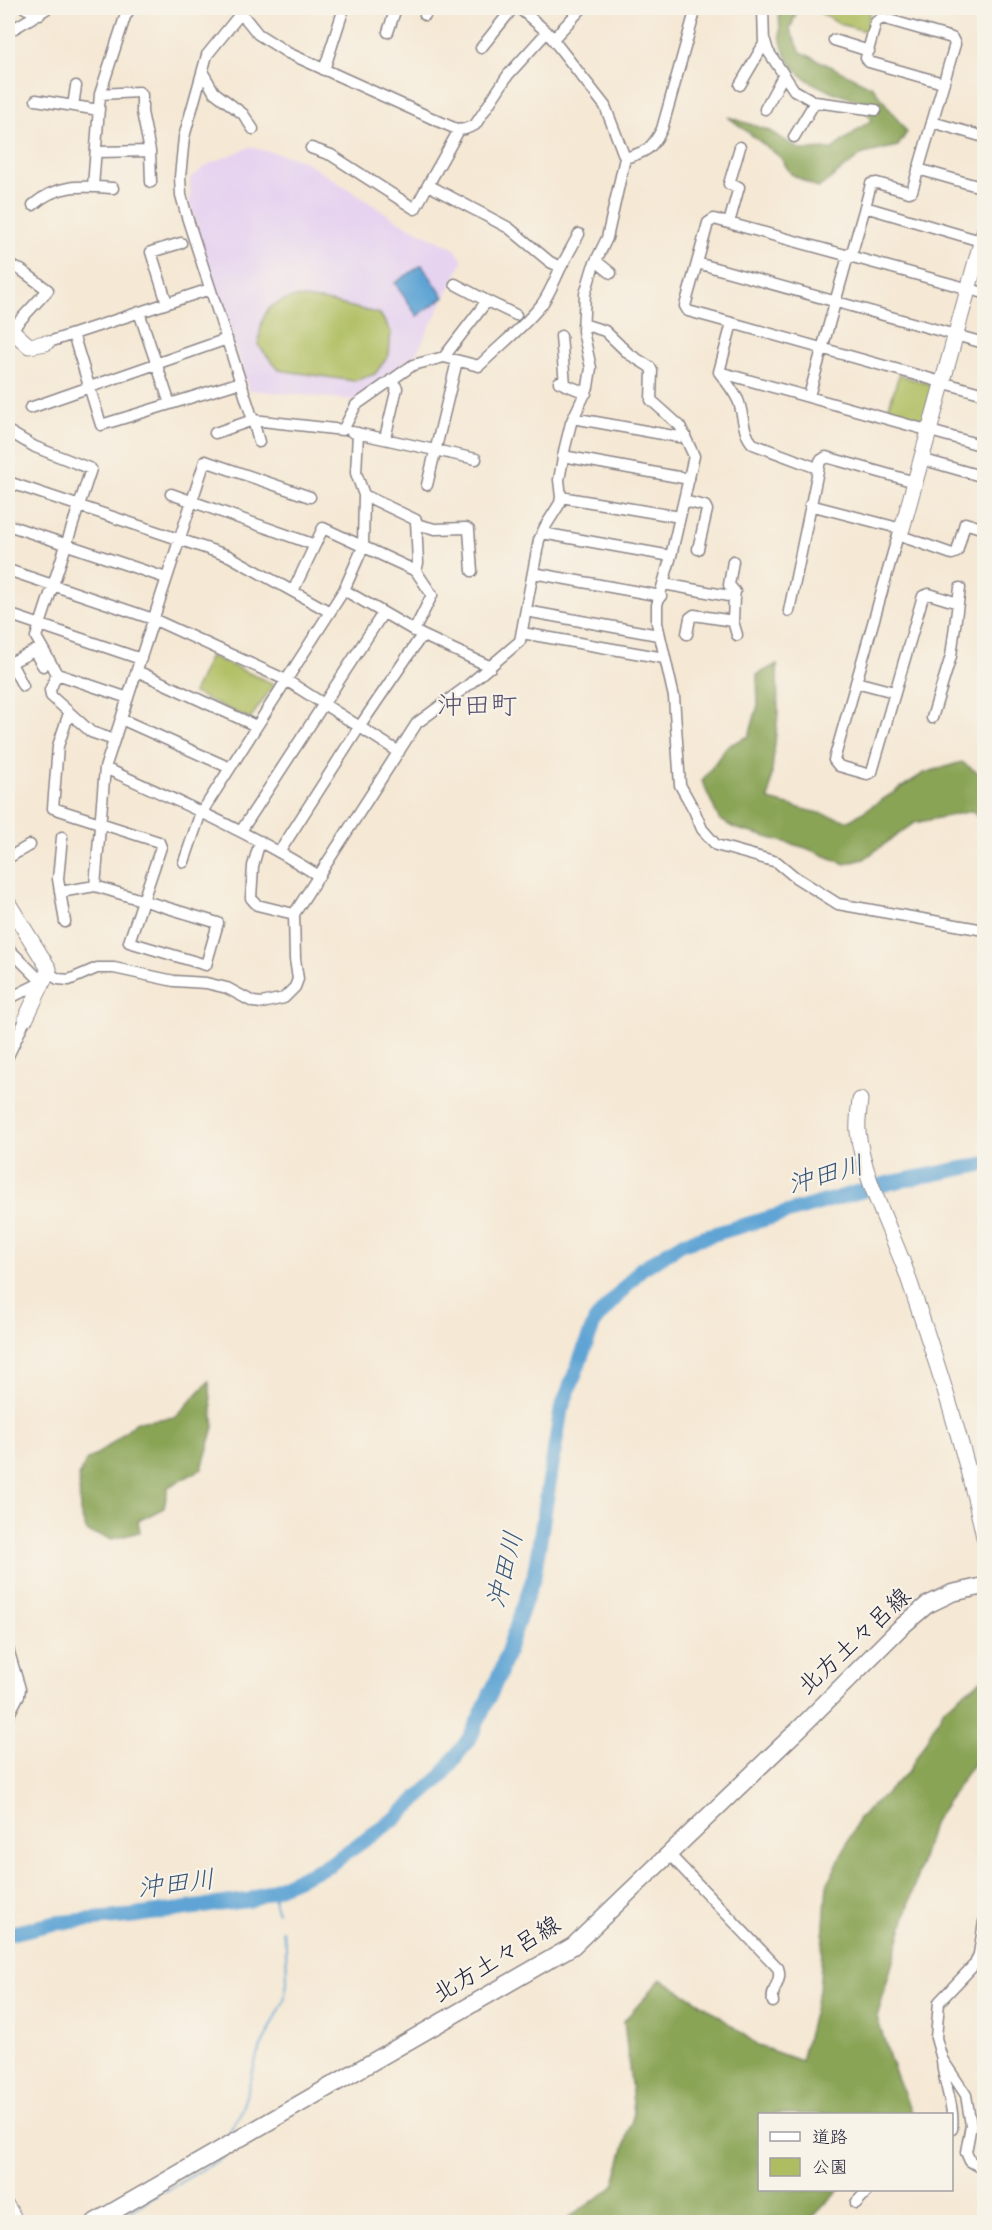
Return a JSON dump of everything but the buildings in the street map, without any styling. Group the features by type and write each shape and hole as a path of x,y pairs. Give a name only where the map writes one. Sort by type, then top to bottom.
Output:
{"main road":[{"name":"北方土々呂線","path":"94,2223 573,1946 900,1628 927,1605 952,1593 984,1586"}],"street":[{"path":"25,8 44,11"},
{"path":"93,187 100,94 130,8"},
{"path":"324,70 344,8"},
{"path":"388,32 396,8"},
{"path":"482,48 513,8"},
{"path":"8,999 46,979 69,980 97,968 114,968 174,981 216,985 227,988 252,1002 262,1003 284,998 295,987 298,979 294,914 417,723 491,667 520,641 542,533 554,514 561,496 559,480 563,456 573,418 586,393 591,368 583,324 585,294 596,261 607,238 625,158 604,106 550,35 519,8"},
{"path":"259,442 254,420 187,217 180,177 184,137 209,51 238,10 264,39 324,70 459,130 475,125 508,75 582,8"},
{"path":"625,158 643,153 655,143 662,129 696,8"},
{"path":"763,8 765,41 768,51 794,90 815,102 876,110"},
{"path":"8,32 44,11"},
{"path":"809,396 848,256 853,249 871,184 877,183 912,191 955,44 952,38 882,18 876,22 866,58 869,63 943,83"},
{"path":"834,40 868,51"},
{"path":"740,85 765,41"},
{"path":"203,73 214,92 243,114 253,129"},
{"path":"765,109 783,76"},
{"path":"73,106 76,86"},
{"path":"100,94 139,92 142,95 142,112 150,152 151,182"},
{"path":"36,100 99,110"},
{"path":"794,137 815,102"},
{"path":"932,122 984,137"},
{"path":"311,148 331,155 415,209 459,130"},
{"path":"729,223 739,187 729,184 740,147"},
{"path":"96,152 150,152"},
{"path":"918,169 984,188"},
{"path":"428,185 509,228 550,262 561,267"},
{"path":"33,205 62,187 113,188"},
{"path":"865,207 984,238 834,760 839,766 867,774 872,772 922,596 928,594 958,603"},
{"path":"984,293 714,219 708,223 685,306 688,311 984,393"},
{"path":"343,430 356,405 413,364 444,357 479,366 543,302 579,234"},
{"path":"167,303 151,252 181,243"},
{"path":"596,261 611,273"},
{"path":"697,263 984,343"},
{"path":"8,266 21,270 48,291 9,329 29,346 46,343 210,289"},
{"path":"455,284 516,315"},
{"path":"444,357 487,301"},
{"path":"139,312 170,404"},
{"path":"719,372 732,323"},
{"path":"583,324 605,331 629,354 650,367 652,371 651,400 680,426 694,456 671,556 657,604 658,635 674,697 681,790 712,842 777,862 795,877 838,904 984,930"},
{"path":"74,334 101,425 240,382"},
{"path":"561,336 562,383 586,393"},
{"path":"30,408 227,339"},
{"path":"427,485 457,361"},
{"path":"719,372 984,446"},
{"path":"719,372 737,397 747,438 753,444 817,468"},
{"path":"385,438 397,388 391,380"},
{"path":"573,418 679,436 685,435"},
{"path":"215,433 254,420 343,430 476,459"},
{"path":"8,431 35,447 91,469 36,637 57,674 128,698"},
{"path":"184,862 202,812 344,590 363,547 364,495 356,473 358,433"},
{"path":"563,456 689,479"},
{"path":"789,611 820,461 826,457 915,482"},
{"path":"921,459 984,477"},
{"path":"95,886 105,768 205,461 310,497"},
{"path":"8,482 229,556 330,612"},
{"path":"171,494 315,545"},
{"path":"364,495 416,520 417,571"},
{"path":"561,496 680,517"},
{"path":"684,501 705,506 707,510 698,549"},
{"path":"810,505 900,532 952,554 957,552 965,523 984,529"},
{"path":"416,524 435,529 466,528 469,530 472,572"},
{"path":"8,525 166,578"},
{"path":"280,851 418,633 432,595 417,571 323,528 293,591"},
{"path":"542,533 671,556"},
{"path":"734,561 729,585 735,592 733,621 737,635"},
{"path":"8,570 153,619 286,680 399,752"},
{"path":"533,573 660,596"},
{"path":"664,584 734,597"},
{"path":"932,718 951,656 960,588"},
{"path":"344,590 418,633 491,667"},
{"path":"526,611 658,635"},
{"path":"241,831 383,613"},
{"path":"8,614 141,659"},
{"path":"687,634 690,618 694,615 733,621"},
{"path":"522,633 664,658"},
{"path":"23,686 9,664 34,651 43,666"},
{"path":"137,670 256,726"},
{"path":"57,674 50,690 51,696 91,732 114,740"},
{"path":"856,682 894,692"},
{"path":"60,892 95,886 143,900 218,923 206,964 129,942 143,900 161,847 159,842 100,821 53,808 58,746 69,713"},
{"path":"121,718 230,768"},
{"path":"105,768 241,831 280,851 319,876"},
{"path":"63,837 58,879 65,922"},
{"path":"260,841 253,866 251,898 257,905 294,914"},
{"path":"8,858 30,845"},
{"path":"8,903 50,969 8,1056"},
{"path":"8,950 46,979"},
{"path":"860,1100 858,1129 862,1156 903,1263 942,1376 974,1488 984,1537"},
{"path":"8,1649 20,1689 8,1716"},
{"path":"669,1854 778,1968 781,1974 772,1993 773,2002"},
{"path":"951,2113 936,2038 939,2002 975,1964 979,1954 984,1922"},
{"path":"942,2059 966,2095 971,2125 966,2152 970,2161 984,2169"},
{"path":"856,2204 867,2191"},
{"path":"8,2208 16,2223"}],"shaded area":[{"path":"250,147 301,159 398,221 455,249 463,261 416,354 354,400 249,390 190,205 190,178 209,164"}],"green space":[{"path":"784,8 798,8 790,30 801,52 873,87 907,132 898,146 863,154 818,188 791,174 780,157 728,117 768,130 801,150 832,149 871,120 862,102 814,84 794,68 787,58 781,41 779,12"},
{"path":"813,8 871,8 866,31 839,24"},
{"path":"296,297 327,301 380,314 391,332 389,355 375,374 354,381 279,370 258,345 261,326 270,308"},
{"path":"899,375 935,386 924,423 887,412"},
{"path":"210,656 274,684 250,719 193,693"},
{"path":"777,664 778,714 769,800 849,821 924,773 962,762 984,777 984,824 972,811 914,823 864,859 845,864 806,848 734,828 719,819 702,781 727,746 749,736 758,705 757,675"},
{"path":"209,1381 214,1427 202,1469 168,1487 164,1508 138,1521 140,1532 112,1539 87,1532 80,1513 79,1476 86,1461 109,1446 136,1422 176,1417"},
{"path":"984,1678 984,1748 932,1824 877,2017 891,2062 912,2113 758,2113 758,2191 838,2191 810,2220 811,2222 566,2222 613,2187 634,2113 624,2021 661,1979 707,2007 759,2046 801,2061 819,1990 827,1885 859,1818 908,1772 945,1707"}],"water":[{"path":"422,265 444,297 417,316 395,283"}],"waterway":[{"name":"沖田川","path":"8,1934 55,1923 132,1916 250,1900 329,1865 396,1818 440,1778 471,1736 500,1673 534,1576 561,1410 595,1321 641,1269 683,1243 889,1183 984,1164"},
{"path":"272,1891 277,1912"},
{"path":"225,2138 239,2117 257,2055 284,2001 287,1983 286,1945 282,1930"},
{"path":"164,2192 225,2156"},
{"path":"111,2222 159,2194"}],"district":[{"name":"沖田町","path":"477,706"}]}
